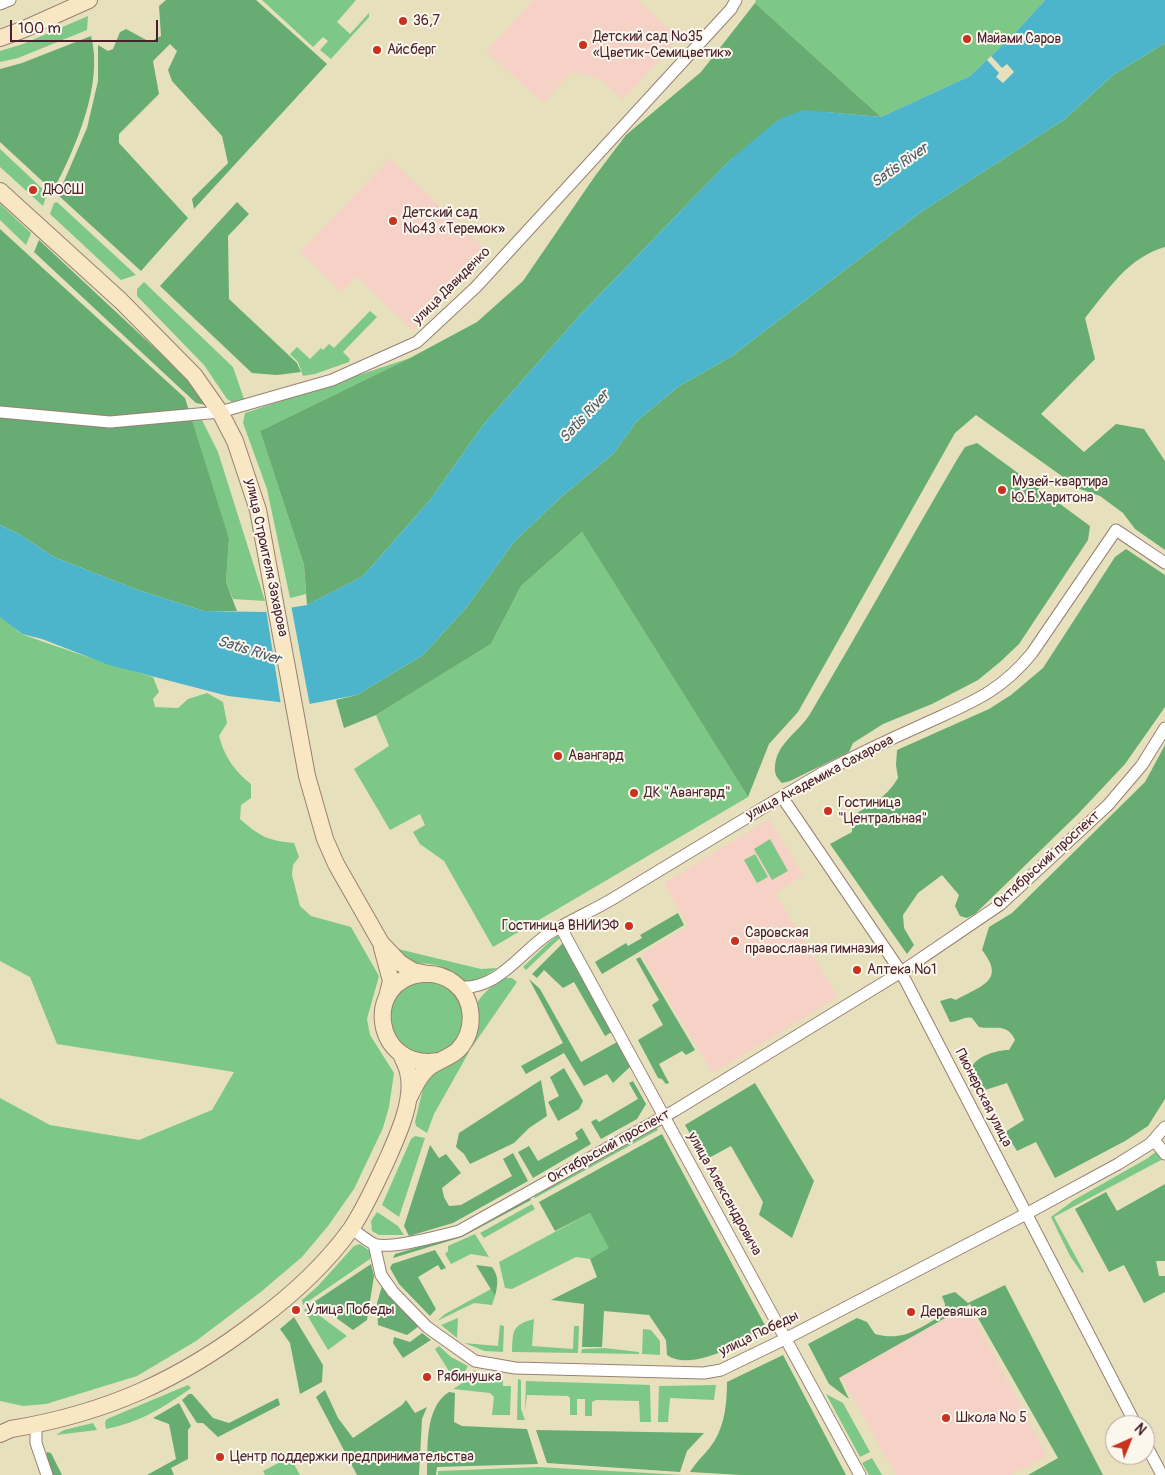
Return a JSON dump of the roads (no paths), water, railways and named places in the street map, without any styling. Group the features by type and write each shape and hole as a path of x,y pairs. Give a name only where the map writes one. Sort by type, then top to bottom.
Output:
{"street":[{"path":"0,4 10,0"},
{"path":"0,38 89,0"},
{"name":"улица Давиденко","path":"0,412 110,422 220,412 332,380 417,342 476,286 726,14 736,0"},
{"name":"улица Строителя Захарова","path":"0,191 120,301 194,375 220,412 235,441 248,474 258,510 275,592 307,776 325,839 336,864 381,943 391,981 387,998"},
{"name":"улица Академика Сахарова","path":"458,987 474,988 482,985 507,969 544,936 606,903 822,774 857,755 989,694 1006,681 1032,653 1116,530 1165,563"},
{"name":"Октябрьский проспект","path":"374,1244 383,1245 422,1240 460,1231 664,1117 901,972 1002,904 1068,843 1108,805 1142,765 1165,728"},
{"name":"Пионерская улица","path":"782,797 901,972 1131,1415"},
{"name":"улица Александровича","path":"561,928 787,1338 860,1475"},
{"name":"улица Строителя Захарова","path":"381,943 400,963 412,971 428,974"},
{"path":"440,1061 420,1062 401,1054 388,1041 382,1024 383,1006 387,998 404,980 428,974 442,976 458,987 466,999 471,1012"},
{"path":"0,1434 11,1429 36,1425 113,1404 148,1390 188,1369 233,1339 287,1298 331,1253 351,1228 368,1202 392,1148 407,1100 424,1071 457,1050 464,1042 468,1033 473,998 482,985"},
{"path":"401,1054 408,1072 407,1100"},
{"name":"улица Победы","path":"374,1244 381,1275 393,1292 439,1338 475,1361 489,1365 704,1374 720,1370 787,1338 1026,1214 1118,1164 1154,1140 1165,1128"},
{"path":"1154,1140 1165,1154"},
{"path":"351,1228 374,1244"},
{"path":"36,1425 36,1443 47,1475"},
{"path":"1155,1462 1162,1475"}],"water":[{"name":"Satis River","path":"1045,0 1165,0 1165,43 1113,75 1065,119 921,212 732,356 678,387 637,421 613,454 560,498 514,542 466,608 423,655 357,695 304,705 228,696 109,665 42,639 22,634 0,617 0,525 19,534 54,557 138,590 204,611 264,612 307,605 363,576 430,500 483,425 579,316 731,159 779,119 804,110 881,117 970,76 1014,34"}],"place":[{"name":"36,7","path":"403,21"},
{"name":"Майами Саров","path":"967,39"},
{"name":"Детский сад №35 «Цветик-Семицветик»","path":"583,45"},
{"name":"Айсберг","path":"377,50"},
{"name":"ДЮСШ","path":"33,190"},
{"name":"Детский сад №43 «Теремок»","path":"393,221"},
{"name":"Музей-квартира Ю.Б.Харитона","path":"1002,490"},
{"name":"Авангард","path":"558,756"},
{"name":"ДК \"Авангард\"","path":"634,793"},
{"name":"Гостиница \"Центральная\"","path":"828,811"},
{"name":"Гостиница ВНИИЭФ","path":"629,926"},
{"name":"Саровская православная гимназия","path":"735,941"},
{"name":"Аптека №1","path":"857,970"},
{"name":"Улица Победы","path":"296,1310"},
{"name":"Деревяшка","path":"911,1312"},
{"name":"Рябинушка","path":"427,1377"},
{"name":"Школа № 5","path":"946,1418"},
{"name":"Центр поддержки предпринимательства","path":"220,1457"}]}
